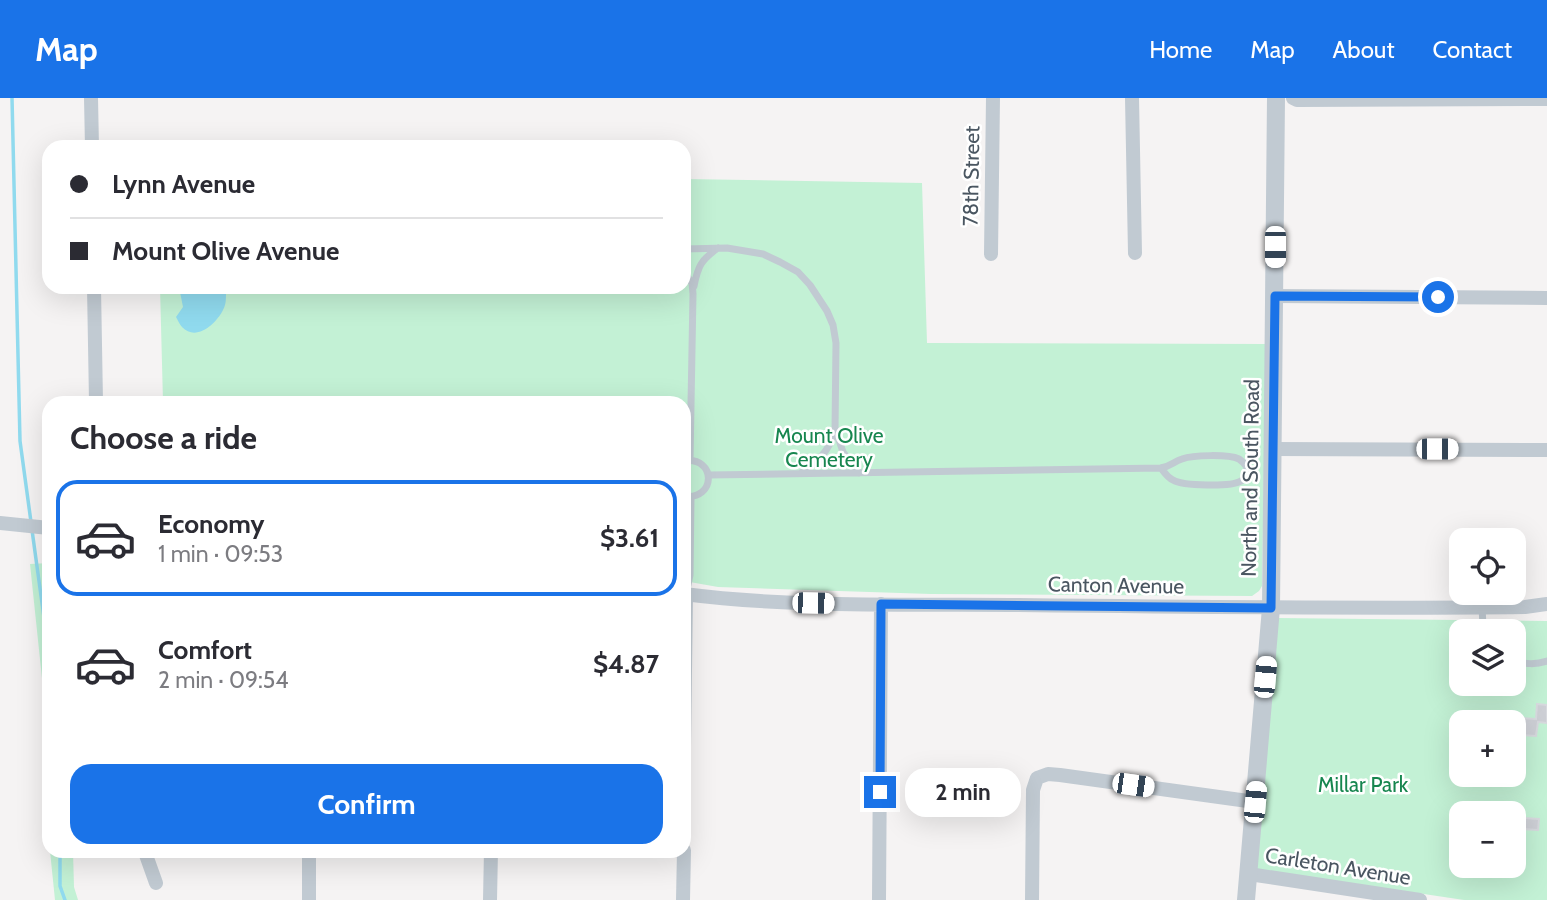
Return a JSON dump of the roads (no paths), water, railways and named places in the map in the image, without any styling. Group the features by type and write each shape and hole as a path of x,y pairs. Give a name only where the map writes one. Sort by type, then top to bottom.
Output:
{"street":[{"path":"91,98 92,140"},
{"name":"78th Street","path":"991,254 993,98"},
{"path":"1132,98 1135,253"},
{"name":"North and South Road","path":"1246,900 1271,608 1276,98"},
{"path":"1293,98 1547,99"},
{"path":"94,294 96,396"},
{"path":"1275,296 1547,298"},
{"path":"1273,449 1547,450"},
{"path":"7,524 42,527"},
{"name":"Canton Avenue","path":"691,595 768,602 881,604 1271,608 1525,607 1547,604"},
{"path":"879,900 881,604"},
{"path":"1032,900 1033,790 1037,778 1048,774 1255,802"},
{"path":"147,858 156,883"},
{"path":"309,900 310,858"},
{"path":"490,900 491,858"},
{"path":"683,900 684,858"},
{"name":"Carleton Avenue","path":"1249,874 1420,900"}],"lane":[{"path":"693,294 700,265 706,256 718,248"},
{"path":"691,249 718,248 763,254 798,272 827,311 836,343 835,431 825,453 801,474"},
{"path":"689,396 693,294 691,282"},
{"path":"835,431 843,453 859,473"},
{"path":"709,475 1161,468 1192,457 1229,457 1240,460 1247,467 1247,474 1244,480 1235,484 1184,484 1173,481 1161,468"},
{"path":"691,461 702,464 709,475 707,487 703,492 691,496"},
{"path":"1482,607 1482,619"},
{"path":"1526,663 1547,661"}],"water":[{"path":"180,294 226,294 226,302 220,315 211,325 199,332 187,331 181,326 176,317 183,307"}],"waterway":[{"path":"12,98 20,441 31,522"},
{"path":"32,530 42,603"},
{"path":"60,858 60,886 65,900"}],"park label":[{"name":"Mount Olive Cemetery","path":"829,447"},
{"name":"Millar Park","path":"1363,784"}]}
